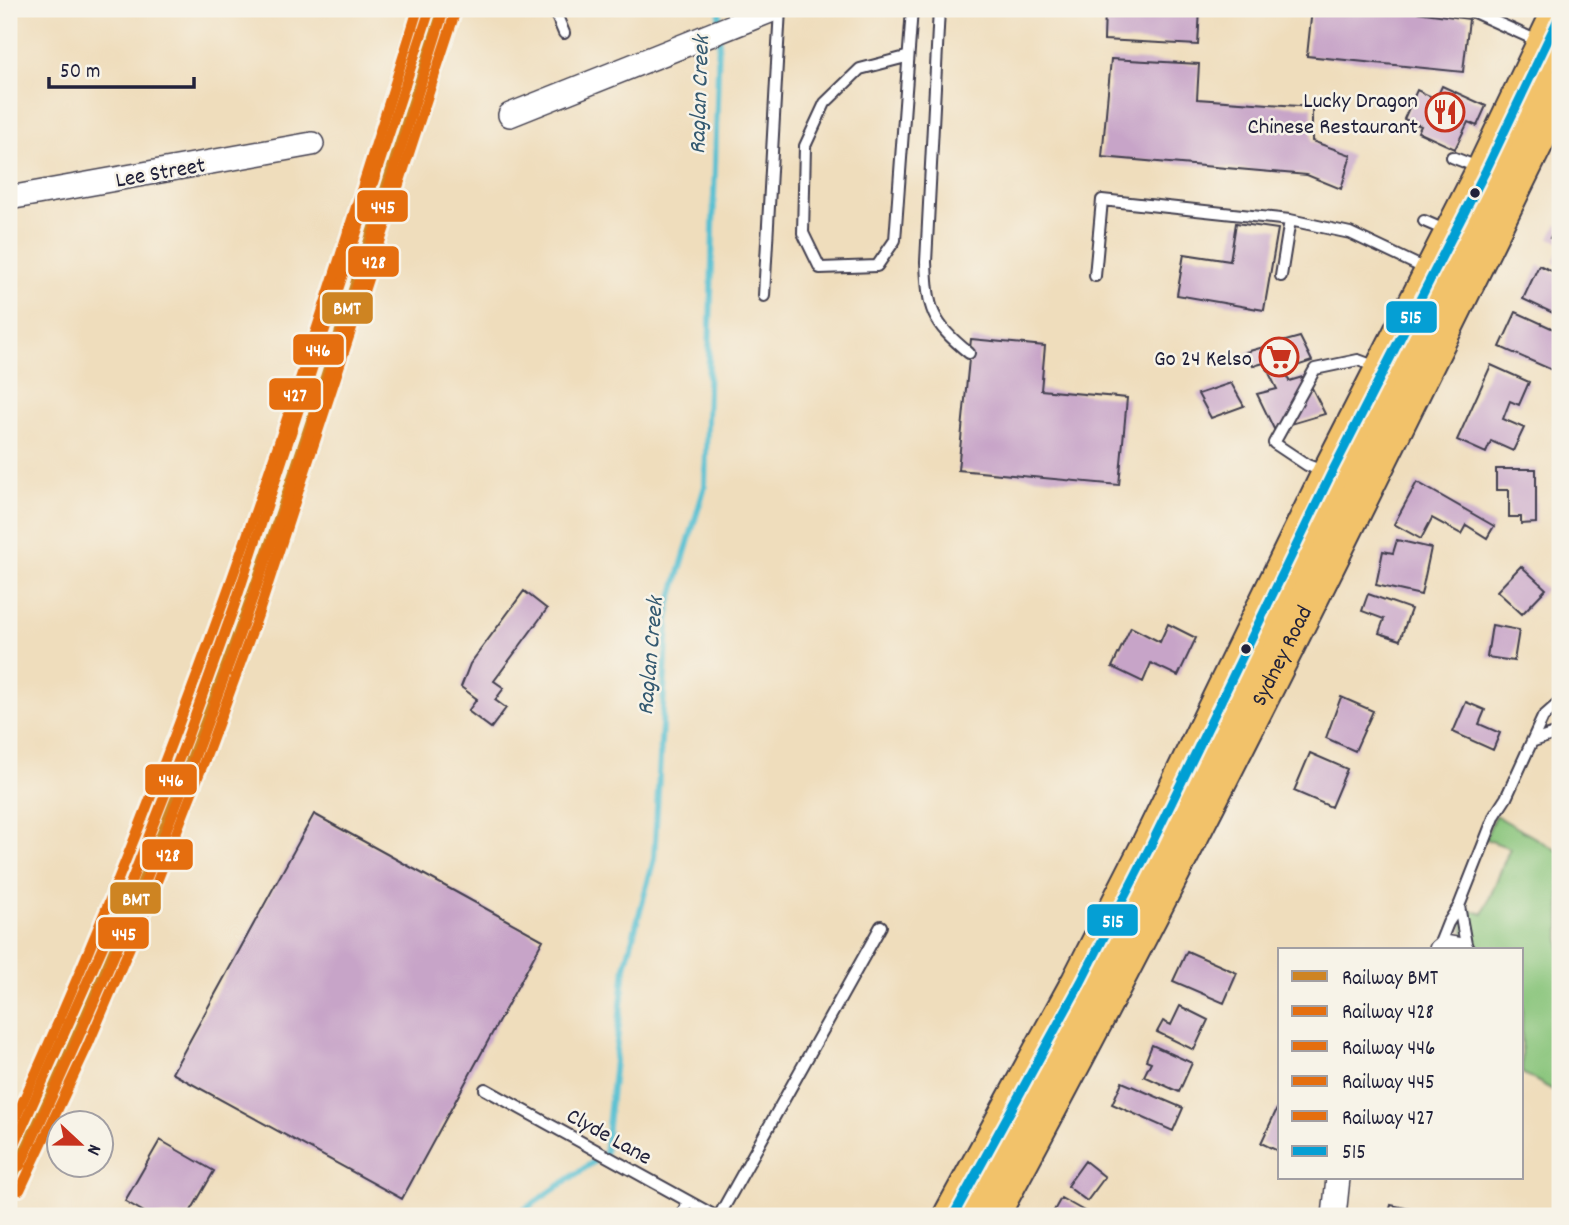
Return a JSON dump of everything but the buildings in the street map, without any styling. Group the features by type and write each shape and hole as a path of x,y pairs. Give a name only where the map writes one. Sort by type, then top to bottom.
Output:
{"highway":[{"name":"Sydney Road","path":"953,1216 1087,971 1331,474 1433,273 1439,227 1469,163 1553,30"},
{"name":"Sydney Road","path":"989,1216 1107,998 1289,639 1560,89"}],"street":[{"path":"510,115 775,9"},
{"name":"Lee Street","path":"9,198 312,144"},
{"path":"1334,1216 1338,1180"}],"lane":[{"path":"554,9 564,33"},
{"path":"764,296 780,9"},
{"path":"906,57 860,69 825,103 804,146 803,233 820,268 877,266 895,240 906,57 912,9"},
{"path":"939,9 926,262 927,300 943,331 969,352"},
{"path":"1467,9 1553,30"},
{"path":"1095,275 1102,200 1290,220 1350,233 1433,273"},
{"path":"1281,276 1290,220"},
{"path":"1331,474 1307,465 1274,443 1315,369 1358,360 1384,370"},
{"path":"1440,948 1494,815 1534,741 1543,717 1560,702"},
{"path":"1534,741 1560,732"},
{"path":"1459,906 1464,948"},
{"path":"717,1216 881,926"},
{"name":"Clyde Lane","path":"485,1089 717,1216"},
{"path":"681,1216 688,1202"}],"green space":[{"path":"1495,815 1560,852 1560,1094 1524,1074 1524,948 1467,948 1459,906 1483,914 1510,848 1485,839"}],"waterway":[{"name":"Raglan Creek","path":"719,27 720,9"},
{"name":"Raglan Creek","path":"515,1216 605,1154 625,967 654,859 669,607 705,486 719,38"}],"rail line":[{"name":"427","path":"9,1132 127,857 232,578 328,295 418,9"},
{"name":"446","path":"9,1157 125,897 186,741 234,607 430,9"},
{"name":"BMT","path":"9,1185 104,974 163,831 245,614 297,464 443,9"},
{"name":"445","path":"20,1166 137,902 234,650 327,378 443,13"},
{"name":"428","path":"20,1190 88,1045 147,907 209,749 258,615 455,13"}],"transit line":[{"name":"515","path":"953,1216 1081,982 1151,845 1331,474 1486,170 1560,15"}],"place":[{"name":"Lucky Dragon Chinese Restaurant","path":"1445,112"},
{"name":"Go 24 Kelso","path":"1279,357"}]}
